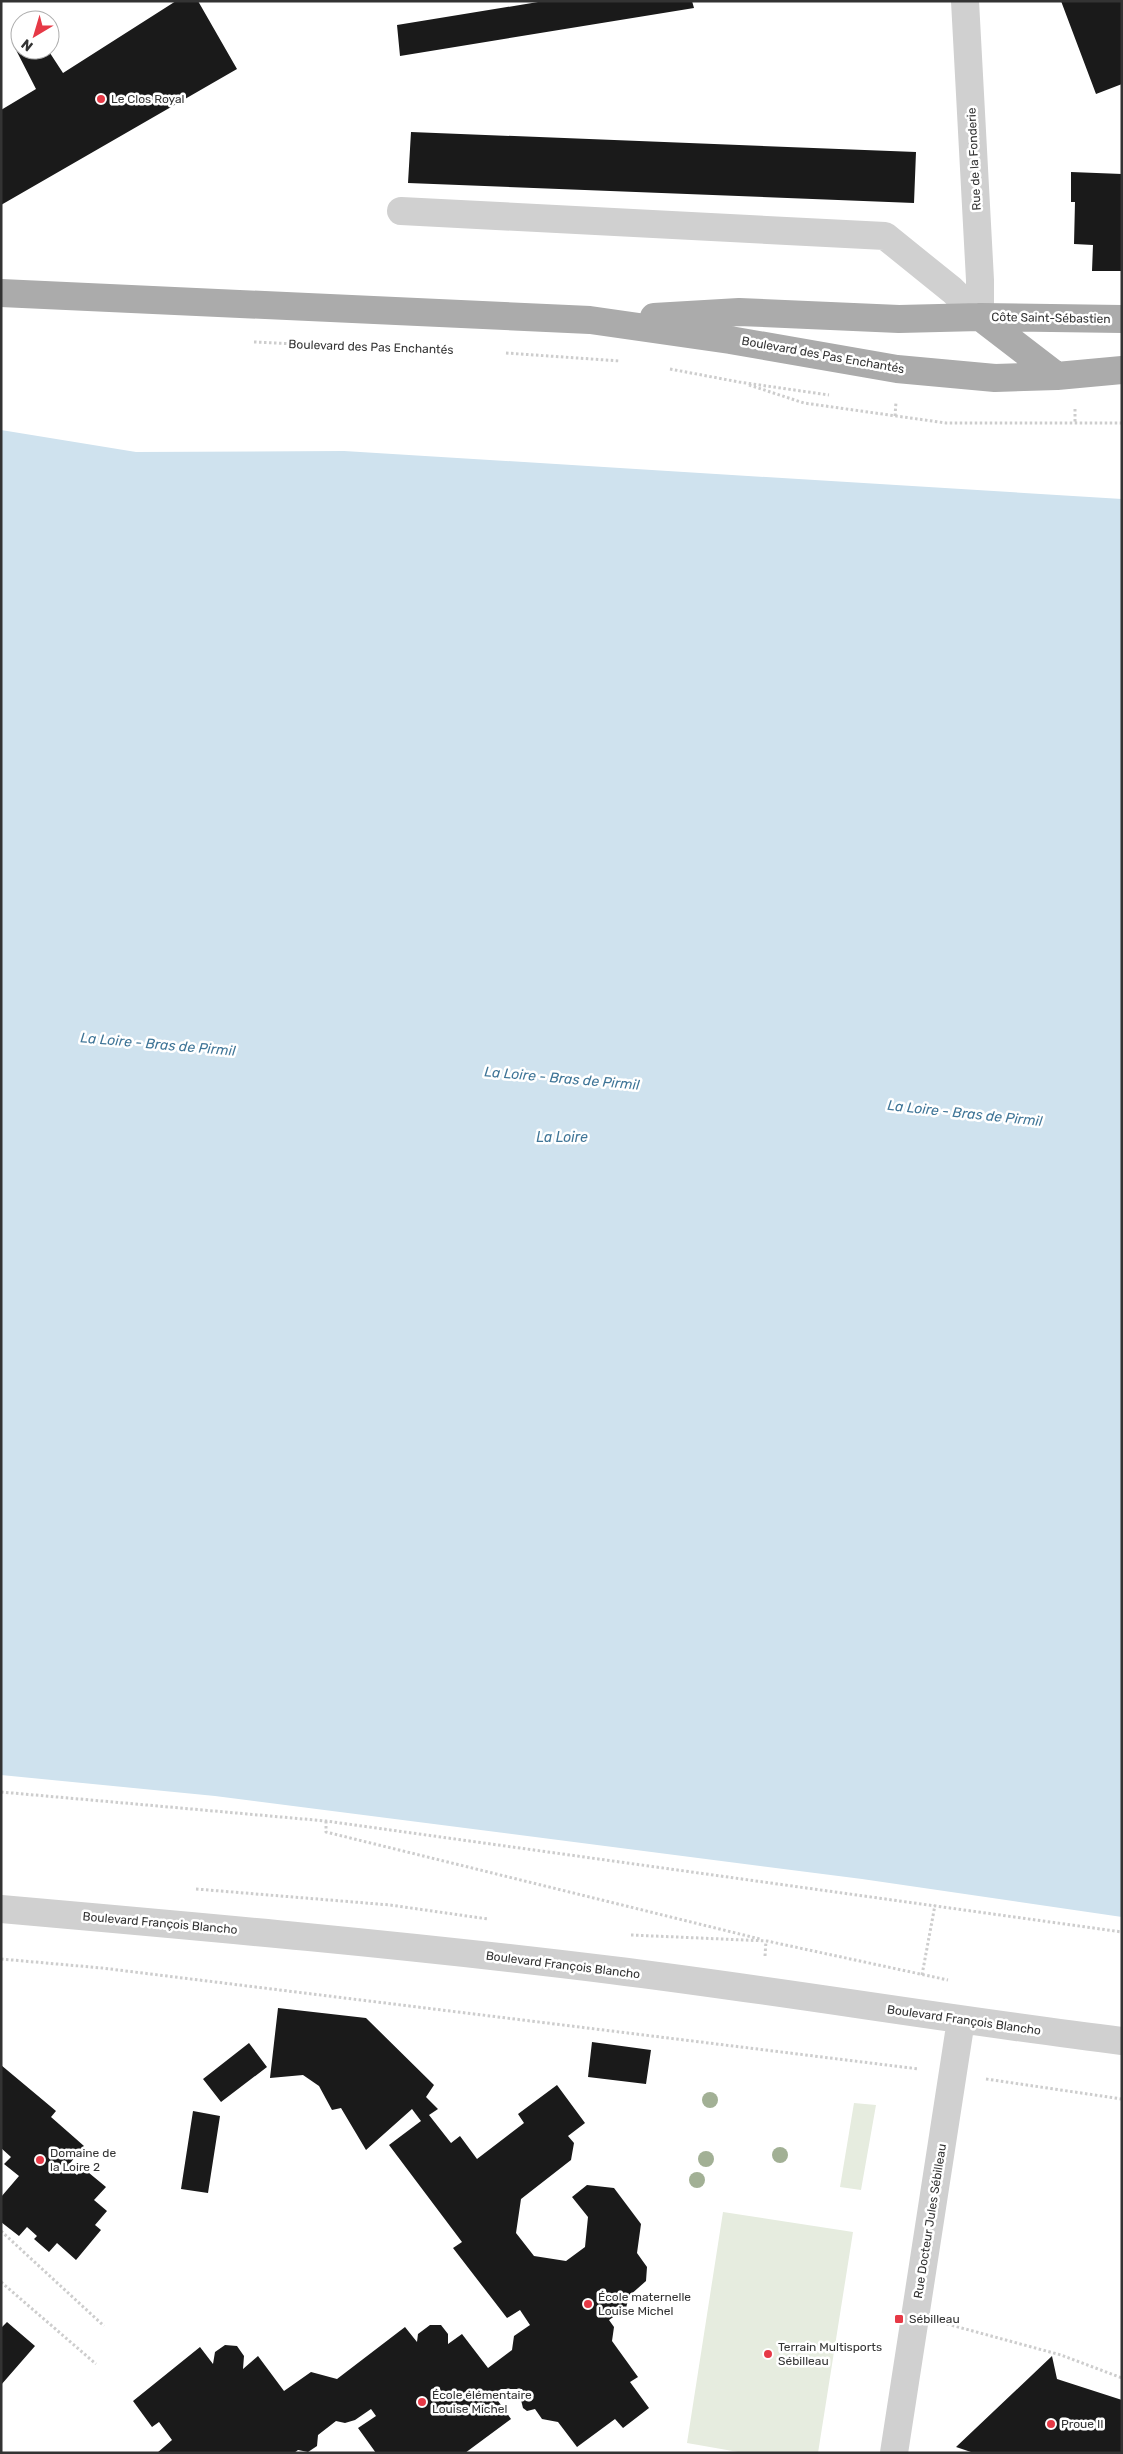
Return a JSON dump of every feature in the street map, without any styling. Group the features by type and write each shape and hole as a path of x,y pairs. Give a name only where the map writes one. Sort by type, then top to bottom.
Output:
{"main road":[{"name":"Boulevard des Pas Enchantés","path":"1,293 590,320 730,340 897,369 995,378 1057,376"},
{"name":"Boulevard des Pas Enchantés","path":"590,320 739,312 899,319 980,317"},
{"name":"Côte Saint-Sébastien","path":"980,317 1122,319"},
{"path":"980,317 1057,376 1122,370"}],"street":[{"name":"Rue de la Fonderie","path":"965,1 980,280 980,317"},
{"path":"401,211 884,236 952,290 980,317"},
{"name":"Boulevard François Blancho","path":"1,1909 323,1938 612,1970 1122,2041"},
{"name":"Rue Docteur Jules Sébilleau","path":"894,2453 961,2020"}],"path":[{"name":"Boulevard des Pas Enchantés","path":"252,341 344,346"},
{"path":"498,353 622,362"},
{"path":"668,368 738,382 804,403 946,423 1122,423"},
{"path":"895,416 896,402"},
{"path":"1075,403 1075,422"},
{"path":"1,1792 326,1821 1122,1932"},
{"path":"326,1821 326,1832 767,1941 759,1991"},
{"path":"922,1976 935,1905"},
{"path":"1,1959 112,1970 923,2069"},
{"path":"981,2078 1122,2099"},
{"path":"1,2231 104,2326"},
{"path":"1,2282 96,2364"},
{"path":"915,2315 1061,2354 1122,2378"}],"shaded area":[{"path":"854,2103 876,2105 861,2190 840,2187"},
{"name":"Terrain Multisports Sébilleau","path":"723,2212 853,2232 818,2453 744,2453 687,2443"}],"water":[{"name":"La Loire","path":"1,430 136,452 344,451 1122,499 1122,1917 862,1879 215,1796 1,1775"}],"building":[{"name":"Le Clos Royal","path":"176,1 198,1 237,69 1,205 1,110 36,89 21,60 55,60 63,73"},
{"path":"544,1 692,1 694,8 400,56 397,25"},
{"path":"1061,1 1122,1 1122,84 1096,94"},
{"path":"411,132 916,152 914,203 408,183"},
{"path":"1071,172 1122,174 1122,271 1092,271 1093,245 1074,244 1075,202 1071,202"},
{"path":"278,2008 366,2018 434,2085 426,2097 438,2109 429,2115 451,2143 460,2136 477,2159 524,2123 518,2114 557,2085 585,2123 568,2136 574,2143 571,2160 521,2199 516,2233 534,2256 566,2261 585,2247 588,2217 572,2197 587,2185 614,2188 641,2224 637,2253 647,2267 646,2281 629,2296 626,2308 609,2320 614,2327 612,2341 638,2377 630,2382 649,2408 623,2428 615,2419 577,2447 558,2422 542,2419 535,2409 527,2411 523,2408 521,2400 525,2394 522,2389 501,2389 493,2394 511,2419 465,2453 376,2453 358,2428 376,2416 371,2409 355,2420 345,2423 336,2421 318,2435 317,2446 308,2452 298,2450 294,2453 157,2453 172,2440 159,2422 152,2427 133,2401 200,2347 213,2364 215,2352 225,2345 237,2346 244,2356 243,2369 258,2356 284,2391 311,2372 337,2379 405,2327 417,2342 418,2334 430,2325 441,2325 448,2334 448,2344 462,2334 488,2368 512,2350 514,2336 530,2325 520,2310 507,2318 453,2248 462,2242 389,2145 421,2121 412,2109 366,2150 341,2108 332,2110 319,2086 303,2075 270,2078"},
{"path":"592,2042 651,2050 646,2084 588,2077"},
{"path":"249,2043 267,2067 221,2102 203,2079"},
{"name":"Domaine de la Loire 2","path":"1,2065 56,2111 51,2117 84,2146 67,2167 77,2175 83,2168 106,2187 94,2200 107,2211 95,2225 101,2230 76,2260 57,2243 49,2252 34,2239 37,2236 27,2227 19,2236 1,2222 1,2197 19,2176 4,2164 11,2157 1,2148"},
{"path":"193,2111 220,2116 208,2193 181,2189"},
{"path":"7,2322 35,2346 1,2385 1,2328"},
{"name":"Proue II","path":"1052,2356 1057,2379 1122,2400 1122,2453 974,2453 956,2447"}],"place":[{"name":"Le Clos Royal","path":"101,99"},
{"name":"Domaine de la Loire 2","path":"40,2160"},
{"name":"École maternelle Louise Michel","path":"588,2304"},
{"name":"Sébilleau","path":"899,2319"},
{"name":"Terrain Multisports Sébilleau","path":"768,2354"},
{"name":"École élémentaire Louise Michel","path":"422,2402"},
{"name":"Proue II","path":"1051,2424"}],"water label":[{"name":"La Loire - Bras de Pirmil","path":"158,1044"},
{"name":"La Loire - Bras de Pirmil","path":"562,1078"},
{"name":"La Loire - Bras de Pirmil","path":"965,1113"}]}
